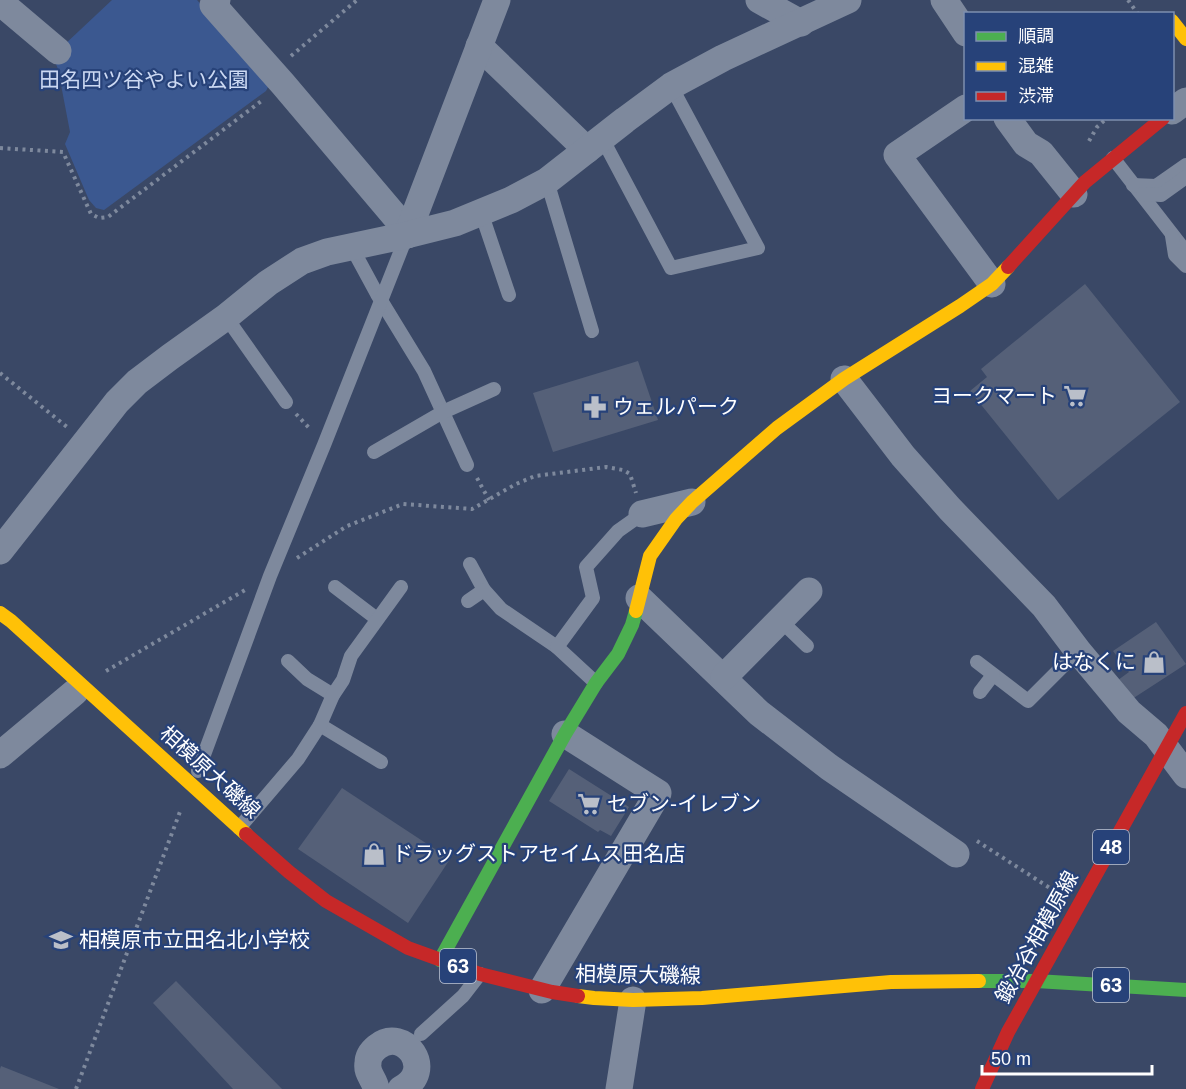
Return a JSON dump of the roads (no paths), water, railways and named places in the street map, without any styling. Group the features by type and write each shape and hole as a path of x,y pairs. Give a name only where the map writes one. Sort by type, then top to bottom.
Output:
{"main road":[{"path":"1174,22 1186,39"},
{"path":"440,960 564,734 596,683 618,654 632,625 650,556 676,519 692,502 777,428 844,379 992,284 1074,194 1113,158 1160,120"},
{"name":"相模原大磯線","path":"0,613 83,685 239,828 326,901 408,948 480,974 542,990 594,998 633,1000 702,998 891,982 1036,981 1186,990"},
{"name":"鍛冶谷相模原線","path":"982,1089 1008,1032 1186,713"}],"street":[{"path":"217,0 213,5 399,221 407,235"},
{"path":"407,235 497,0"},
{"path":"759,0 801,23"},
{"path":"0,551 117,402 137,382 226,317 268,283 302,261 327,252 455,223 511,200 547,181 671,86 723,58 848,0"},
{"path":"944,0 964,30"},
{"path":"0,2 58,51"},
{"path":"479,46 594,144"},
{"path":"1174,110 1186,101"},
{"path":"964,109 897,155 992,284"},
{"path":"1008,120 1026,144 1041,153 1074,194"},
{"path":"844,379 903,456 950,509 1044,606 1078,651 1130,712 1156,735 1186,775"},
{"path":"642,514 692,502"},
{"path":"724,677 809,591"},
{"path":"639,598 759,712 829,767 956,854"},
{"path":"0,755 75,692"},
{"path":"542,990 658,794 564,734"},
{"path":"619,1089 633,1000"},
{"path":"376,1089 368,1071 369,1055 380,1044 388,1042 403,1044 415,1056 416,1073 407,1086 400,1089"}],"lane":[{"path":"594,144 671,268 758,248 671,86"},
{"path":"1113,158 1154,199 1186,238"},
{"path":"1154,199 1180,176 1186,165"},
{"path":"1180,176 1156,186 1154,199 1172,234 1186,252"},
{"path":"547,181 592,330"},
{"path":"481,212 509,294"},
{"path":"1172,234 1175,255 1186,266"},
{"path":"198,771 270,576 407,235"},
{"path":"351,246 424,371 467,465"},
{"path":"226,317 285,402"},
{"path":"374,452 443,412 494,389"},
{"path":"557,647 593,598 586,567 618,531 642,514"},
{"path":"470,564 484,590 501,609 557,647 596,683"},
{"path":"335,587 377,619"},
{"path":"239,828 298,759 320,725 333,695 343,680 351,656 401,587"},
{"path":"468,601 484,590"},
{"path":"780,620 807,646"},
{"path":"977,662 1028,701 1078,651"},
{"path":"288,661 307,679 333,695"},
{"path":"980,692 993,675"},
{"path":"320,725 381,762"},
{"path":"421,1034 463,996 480,974"}],"place":[{"name":"ヨークマート","path":"1075,396"},
{"name":"ウェルパーク","path":"595,407"},
{"name":"はなくに","path":"1154,662"},
{"name":"セブン-イレブン","path":"589,804"},
{"name":"ドラッグストアセイムス田名店","path":"374,854"},
{"name":"相模原市立田名北小学校","path":"61,940"}],"park label":[{"name":"田名四ツ谷やよい公園","path":"144,80"}]}
